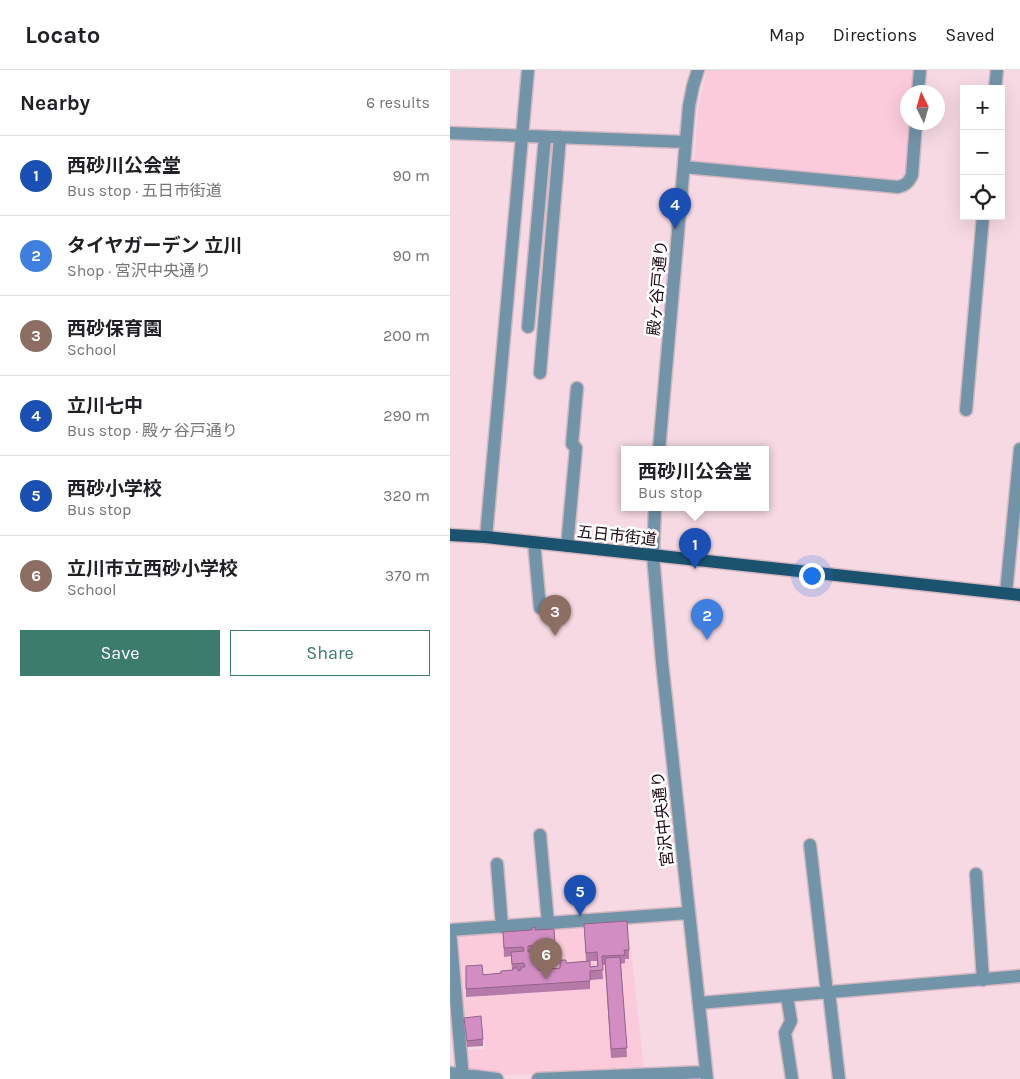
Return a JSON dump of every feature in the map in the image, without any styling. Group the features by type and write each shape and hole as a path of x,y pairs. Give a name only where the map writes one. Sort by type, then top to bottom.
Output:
{"main road":[{"name":"五日市街道","path":"450,535 534,542 1020,595"}],"street":[{"path":"486,537 528,70"},
{"name":"殿ヶ谷戸通り","path":"659,446 689,106 692,86 698,70"},
{"path":"919,85 920,70"},
{"path":"995,85 997,70"},
{"path":"684,167 898,187 905,185 912,175 915,130"},
{"path":"450,133 686,142"},
{"path":"528,327 545,137"},
{"path":"540,373 560,137"},
{"path":"966,410 983,220"},
{"path":"531,294 546,295"},
{"path":"567,546 576,448 572,444 577,388"},
{"path":"1006,594 1020,449"},
{"path":"653,555 655,511"},
{"path":"534,542 540,608"},
{"name":"宮沢中央通り","path":"653,555 671,758 707,1075"},
{"path":"540,835 548,924"},
{"path":"810,845 839,1079"},
{"path":"497,864 502,880 502,927"},
{"path":"976,874 975,918 983,980"},
{"path":"464,1077 450,930 689,913"},
{"path":"699,1003 1020,976"},
{"path":"787,996 791,1021 785,1033 792,1079"},
{"path":"450,1073 464,1077 497,1079"},
{"path":"538,1079 707,1075"}],"shaded area":[{"path":"707,70 914,70 913,85 900,85 900,130 909,130 905,175 892,181 694,164 698,109"},
{"path":"628,922 644,1070 508,1075 470,1071 466,1068 465,1051 485,1049 483,1021 463,1022 455,937"}],"building":[{"path":"627,921 629,950 624,950 625,955 602,956 603,970 590,971 590,981 466,989 466,966 482,965 483,975 501,973 501,971 513,970 513,968 518,968 518,971 521,970 521,967 525,967 524,963 512,964 511,952 524,951 523,947 504,948 503,932 532,930 535,927 535,930 554,929 555,944 528,946 528,952 536,951 538,970 560,968 560,960 566,960 566,963 590,961 590,967 598,966 597,952 586,953 584,924"},
{"path":"620,957 627,1048 611,1049 605,958"},
{"path":"481,1016 483,1039 467,1041 464,1018"}],"place":[{"name":"立川七中","path":"675,229"},
{"name":"西砂川公会堂","path":"695,569"},
{"name":"西砂保育園","path":"555,636"},
{"name":"タイヤガーデン 立川","path":"707,640"},
{"name":"西砂小学校","path":"580,916"},
{"name":"立川市立西砂小学校","path":"546,979"}]}
